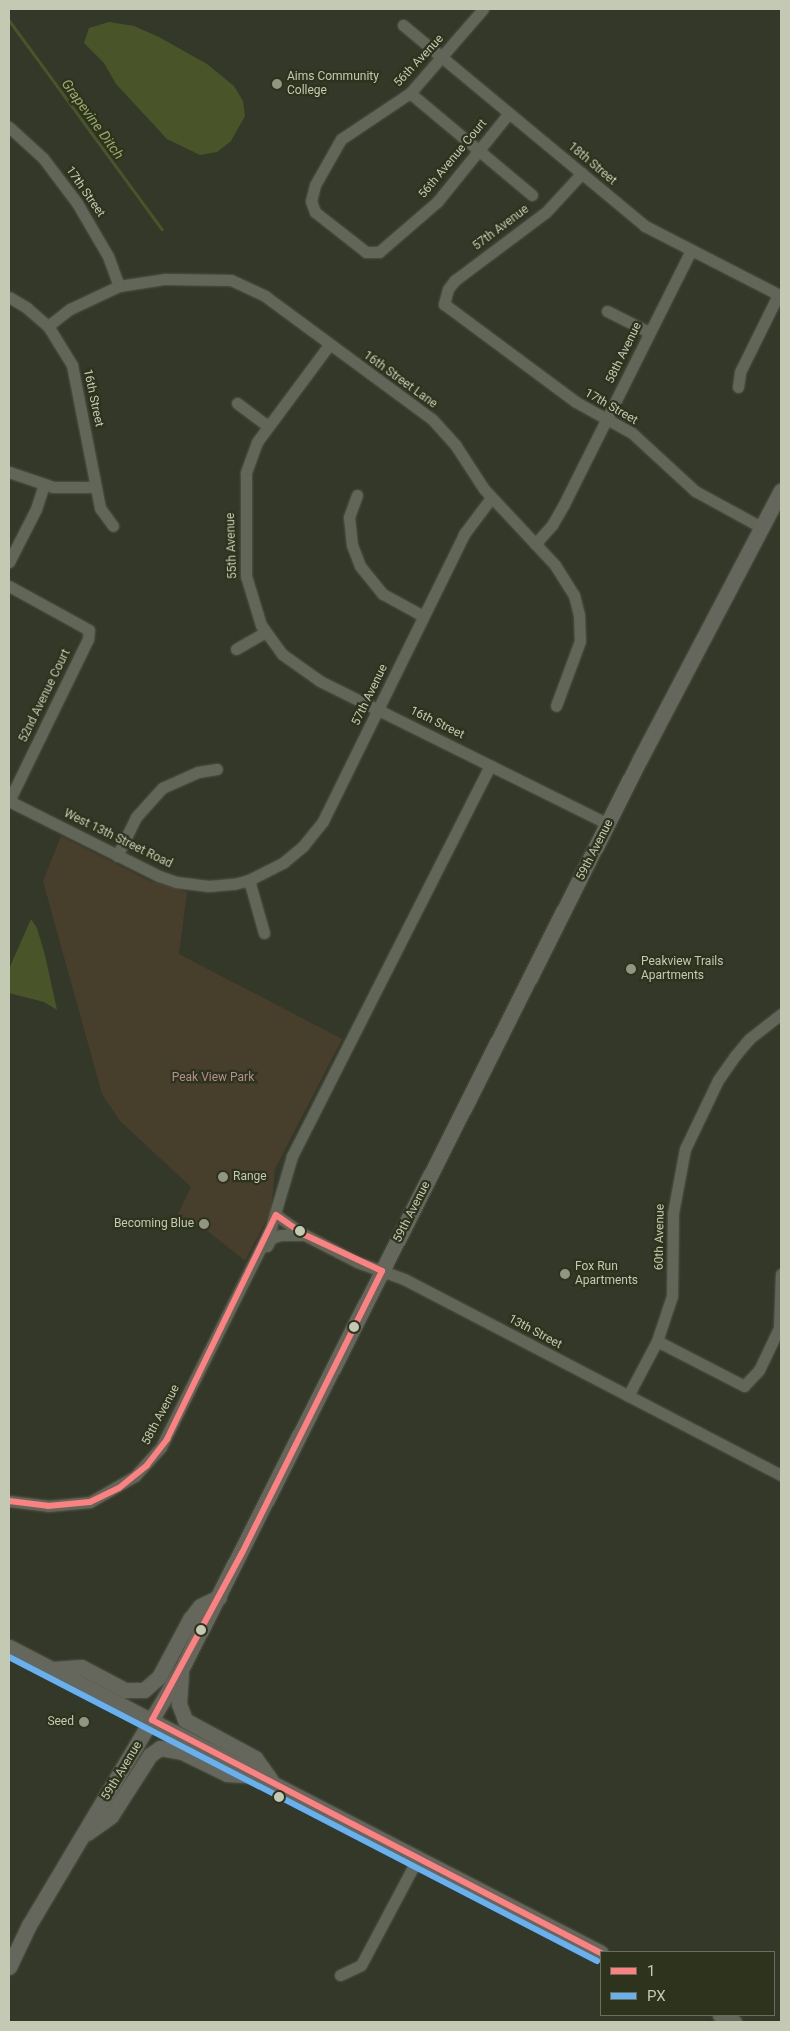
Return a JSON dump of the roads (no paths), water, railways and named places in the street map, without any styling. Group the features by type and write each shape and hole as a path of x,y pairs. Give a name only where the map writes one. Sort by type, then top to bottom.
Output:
{"main road":[{"name":"59th Avenue","path":"9,1968 29,1925 181,1670 608,824 781,491"},
{"path":"51,1669 81,1668 125,1690 144,1690 158,1677 190,1619 200,1606 219,1597"},
{"path":"9,1647 600,1952"},
{"path":"181,1670 180,1704 185,1720 255,1758 267,1779"},
{"path":"82,1837 111,1816 150,1755 160,1748 182,1752 227,1774 267,1779"},
{"name":"59th Avenue","path":"9,1947 29,1925"},
{"path":"722,2016 734,2022"}],"street":[{"name":"56th Avenue","path":"369,253 320,218 315,212 311,196 341,139 410,93 483,9"},
{"name":"18th Street","path":"404,25 646,226 780,296"},
{"path":"410,93 532,196"},
{"name":"56th Avenue Court","path":"369,253 379,252 388,246 438,202 509,113"},
{"name":"17th Street","path":"9,127 44,158 77,203 104,249 119,286"},
{"name":"57th Avenue","path":"446,306 444,300 455,280 546,212 582,174"},
{"name":"58th Avenue","path":"534,544 560,512 691,250"},
{"name":"16th Street Lane","path":"48,326 70,309 119,286 165,279 231,280 265,296 445,432 491,498 534,544 569,586 579,614 578,653 556,706"},
{"path":"738,387 740,372 780,296"},
{"name":"16th Street","path":"9,297 27,308 48,326 62,345 74,373 100,508 113,526"},
{"name":"17th Street","path":"446,306 576,402 632,434 695,491 763,528"},
{"path":"607,311 649,332"},
{"name":"55th Avenue","path":"265,632 255,614 247,584 243,490 251,456 268,426 329,345"},
{"path":"236,402 268,426"},
{"path":"9,472 44,486 74,489 96,487"},
{"path":"9,562 36,509 44,486"},
{"path":"357,495 350,517 352,545 360,566 384,594 424,616"},
{"name":"57th Avenue","path":"249,880 284,862 312,836 326,815 464,534 491,498"},
{"name":"52nd Avenue Court","path":"9,586 89,630 88,639 9,801"},
{"path":"236,649 265,632"},
{"name":"16th Street","path":"265,632 282,654 303,671 608,824"},
{"name":"58th Avenue","path":"9,1501 40,1506 90,1502 119,1488 147,1465 166,1438 276,1215 284,1174 292,1156 490,765"},
{"path":"117,856 136,817 162,788 198,772 217,769"},
{"name":"West 13th Street Road","path":"9,801 159,876 187,884 209,886 249,880"},
{"path":"249,880 264,933"},
{"name":"60th Avenue","path":"628,1396 657,1341 672,1296 675,1258 673,1213 685,1150 718,1080 734,1057 749,1039 781,1014"},
{"name":"13th Street","path":"276,1215 305,1235 382,1271 404,1279 781,1475"},
{"name":"58th Avenue","path":"250,1270 257,1265 271,1238 280,1235 305,1235"},
{"path":"657,1341 744,1386 759,1370 779,1328 781,1274"},
{"path":"340,1976 361,1965 418,1858"}],"waterway":[{"name":"Grapevine Ditch","path":"9,20 162,229"}],"place":[{"name":"Aims Community College","path":"277,84"},
{"name":"Peakview Trails Apartments","path":"631,969"},
{"name":"Range","path":"223,1177"},
{"name":"Becoming Blue","path":"204,1224"},
{"name":"Fox Run Apartments","path":"565,1274"},
{"name":"Seed","path":"84,1722"}],"park label":[{"name":"Peak View Park","path":"213,1078"}]}
